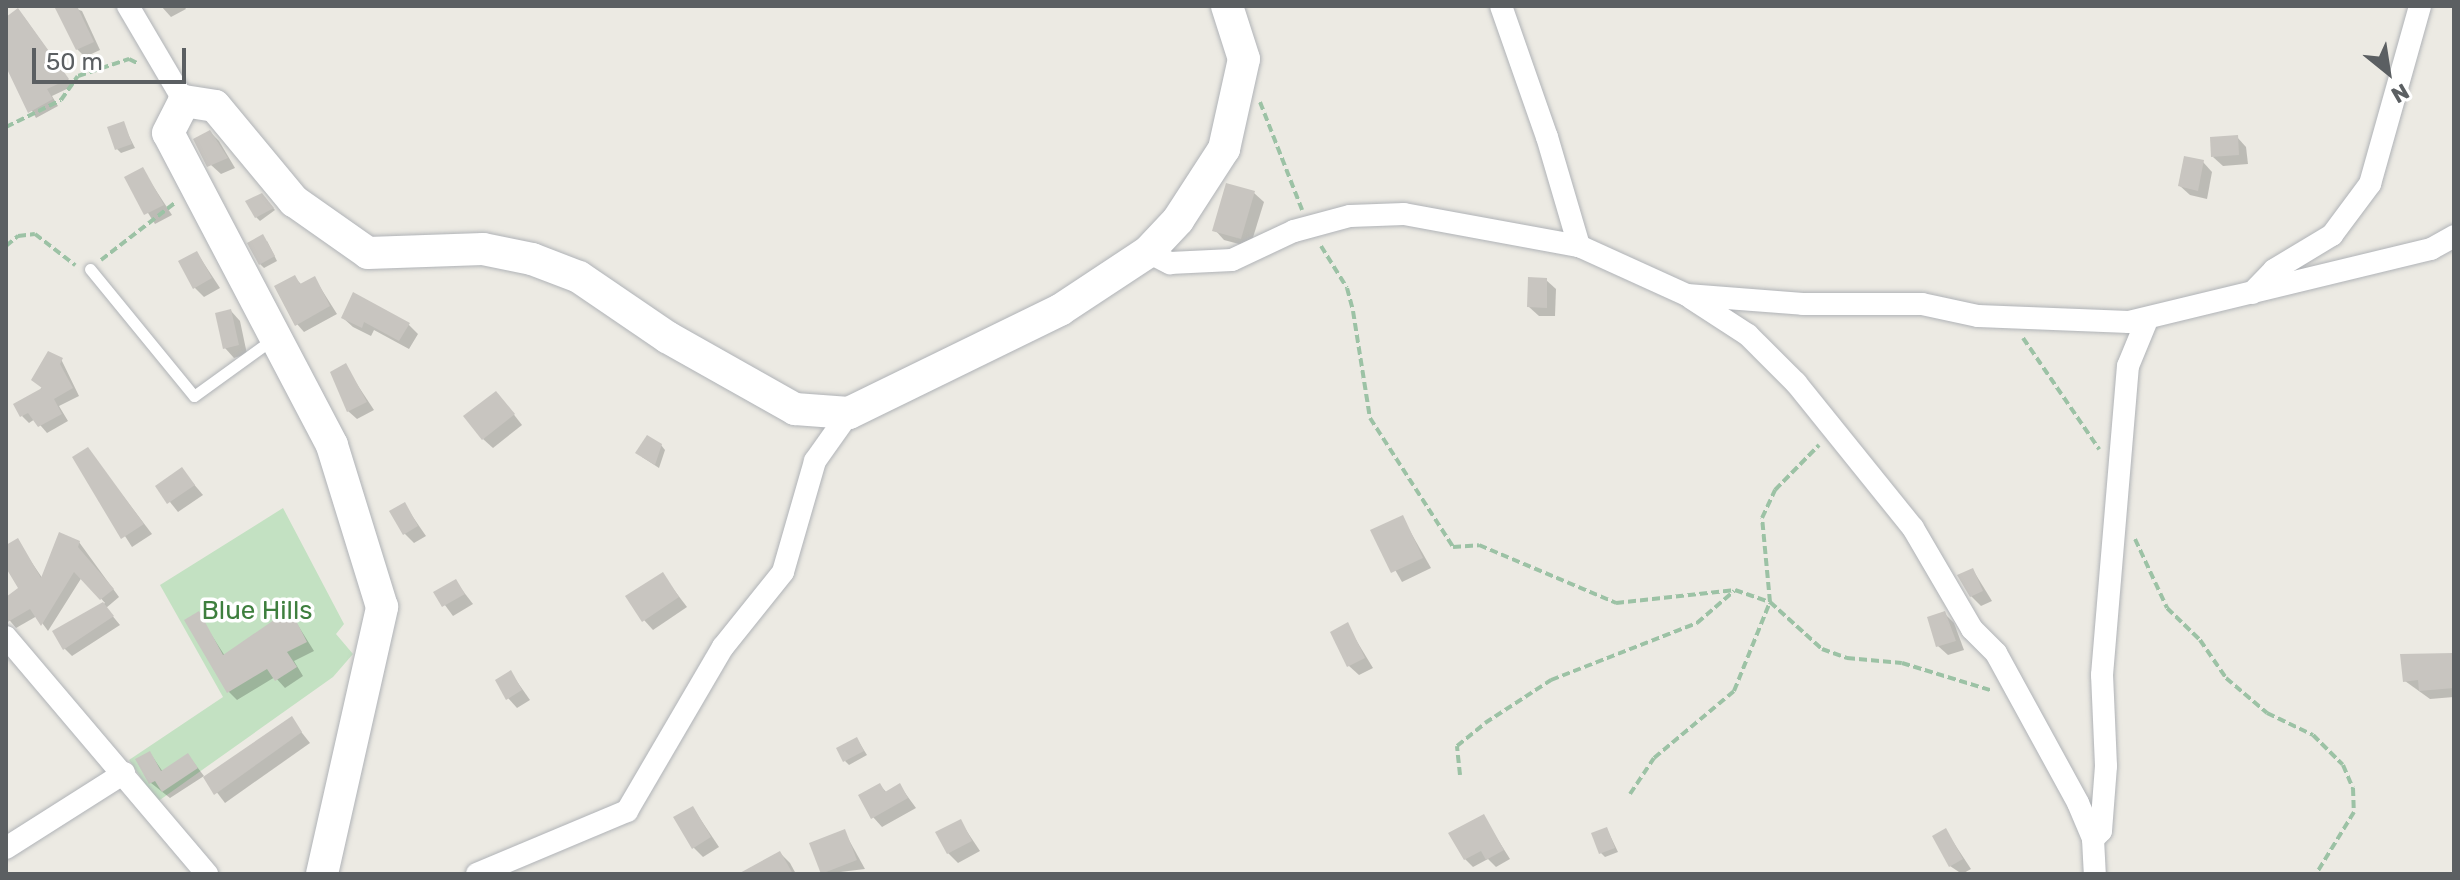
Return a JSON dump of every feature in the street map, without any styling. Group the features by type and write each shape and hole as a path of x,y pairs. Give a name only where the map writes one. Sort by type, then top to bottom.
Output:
{"street":[{"path":"128,6 184,101"},
{"path":"477,874 519,866 627,811 723,647 783,572 815,461 849,413 1060,310 1148,252 1178,220 1224,149 1244,59 1227,6"},
{"path":"1501,6 1547,137 1579,246"},
{"path":"2252,293 2274,270 2332,235 2370,184 2420,6"},
{"path":"184,101 168,133 332,445 382,607 322,874"},
{"path":"184,101 215,106 294,201 368,253 483,249 532,259 579,277 667,337 795,409 849,413"},
{"path":"1148,252 1170,263 1232,260 1309,227 1350,216 1404,214 1579,246 1687,295 1748,335 1833,428 1913,528 2018,696 2093,839 2095,874"},
{"path":"1687,295 1803,304 1922,304 1996,316 2147,320 2431,249 2454,236"},
{"path":"2093,839 2101,831 2106,766 2102,675 2128,366 2147,320"},
{"path":"6,637 207,874"},
{"path":"6,848 124,773"}],"lane":[{"path":"90,269 194,396 276,337"}],"path":[{"path":"6,127 61,100 78,76 129,59 144,66"},
{"path":"1260,100 1309,227 1347,288 1370,418 1453,547 1479,545 1616,603 1735,590 1770,602 1822,649 1847,658 1902,663 1975,689 2018,696"},
{"path":"6,246 18,236 35,234 76,266 90,269 197,186"},
{"path":"1996,316 2025,339 2099,448 2116,488"},
{"path":"1630,794 1654,758 1734,691 1770,602 1762,518 1775,490 1833,428"},
{"path":"2130,527 2167,608 2200,640 2226,678 2267,713 2313,735 2343,765 2353,788 2354,812 2316,874"},
{"path":"1460,775 1457,746 1485,723 1551,680 1697,623 1735,590"}],"green space":[{"name":"Blue Hills","path":"283,508 344,624 336,634 353,654 333,677 157,802 129,760 223,697 160,585"}],"building":[{"path":"54,6 77,6 94,42 76,50"},
{"path":"18,8 69,79 47,89 53,99 28,113 6,67 6,17"},
{"path":"124,121 132,144 115,150 107,127"},
{"path":"210,130 228,158 207,167 193,139"},
{"path":"2238,135 2239,155 2211,157 2210,137"},
{"path":"2184,156 2204,160 2198,191 2178,186"},
{"path":"143,167 164,205 144,215 124,177"},
{"path":"1226,183 1255,191 1241,239 1212,231"},
{"path":"262,193 274,208 255,218 245,201"},
{"path":"263,234 275,256 259,265 247,243"},
{"path":"197,251 212,278 193,289 178,261"},
{"path":"295,275 300,284 315,276 330,306 295,326 274,286"},
{"path":"1528,277 1547,278 1547,308 1527,307"},
{"path":"353,292 410,323 399,341 364,322 362,328 341,318"},
{"path":"231,309 239,345 223,349 215,313"},
{"path":"48,351 63,358 60,364 73,388 54,399 62,414 38,427 28,413 20,417 13,404 42,388 31,380"},
{"path":"346,363 367,402 347,412 330,372"},
{"path":"496,391 515,414 482,440 463,416"},
{"path":"647,435 662,444 655,465 635,453"},
{"path":"88,447 144,524 121,539 72,457"},
{"path":"182,467 195,485 167,504 155,486"},
{"path":"405,502 418,526 403,535 389,511"},
{"path":"1403,515 1423,558 1391,573 1370,530"},
{"path":"59,532 80,541 78,547 114,589 100,600 74,572 41,626 30,609 6,623 6,597 18,588 6,568 6,545 18,538 41,578"},
{"path":"1973,568 1983,591 1970,597 1957,575"},
{"path":"663,572 679,597 642,622 625,596"},
{"path":"456,579 465,594 442,607 433,592"},
{"path":"103,602 114,616 63,650 52,631"},
{"path":"290,609 307,642 287,652 297,667 275,681 267,669 227,693 184,620 199,611 223,655"},
{"path":"1945,611 1956,641 1936,647 1927,617"},
{"path":"1348,622 1365,658 1347,667 1330,632"},
{"path":"2454,653 2454,688 2419,691 2418,680 2403,682 2400,654"},
{"path":"511,670 522,690 506,700 495,680"},
{"path":"292,716 302,732 214,795 203,777"},
{"path":"857,737 864,751 843,762 836,748"},
{"path":"150,751 161,771 188,753 198,768 162,792 155,781 149,784 135,759"},
{"path":"880,783 885,792 900,783 908,798 871,819 858,795"},
{"path":"693,806 711,837 692,849 673,817"},
{"path":"1484,814 1504,850 1486,860 1481,851 1464,860 1448,833"},
{"path":"961,819 972,841 947,854 935,832"},
{"path":"1607,827 1615,848 1599,854 1591,833"},
{"path":"1946,828 1963,859 1949,867 1932,836"},
{"path":"845,829 857,860 821,874 809,843"},
{"path":"780,851 793,874 738,874"}]}
